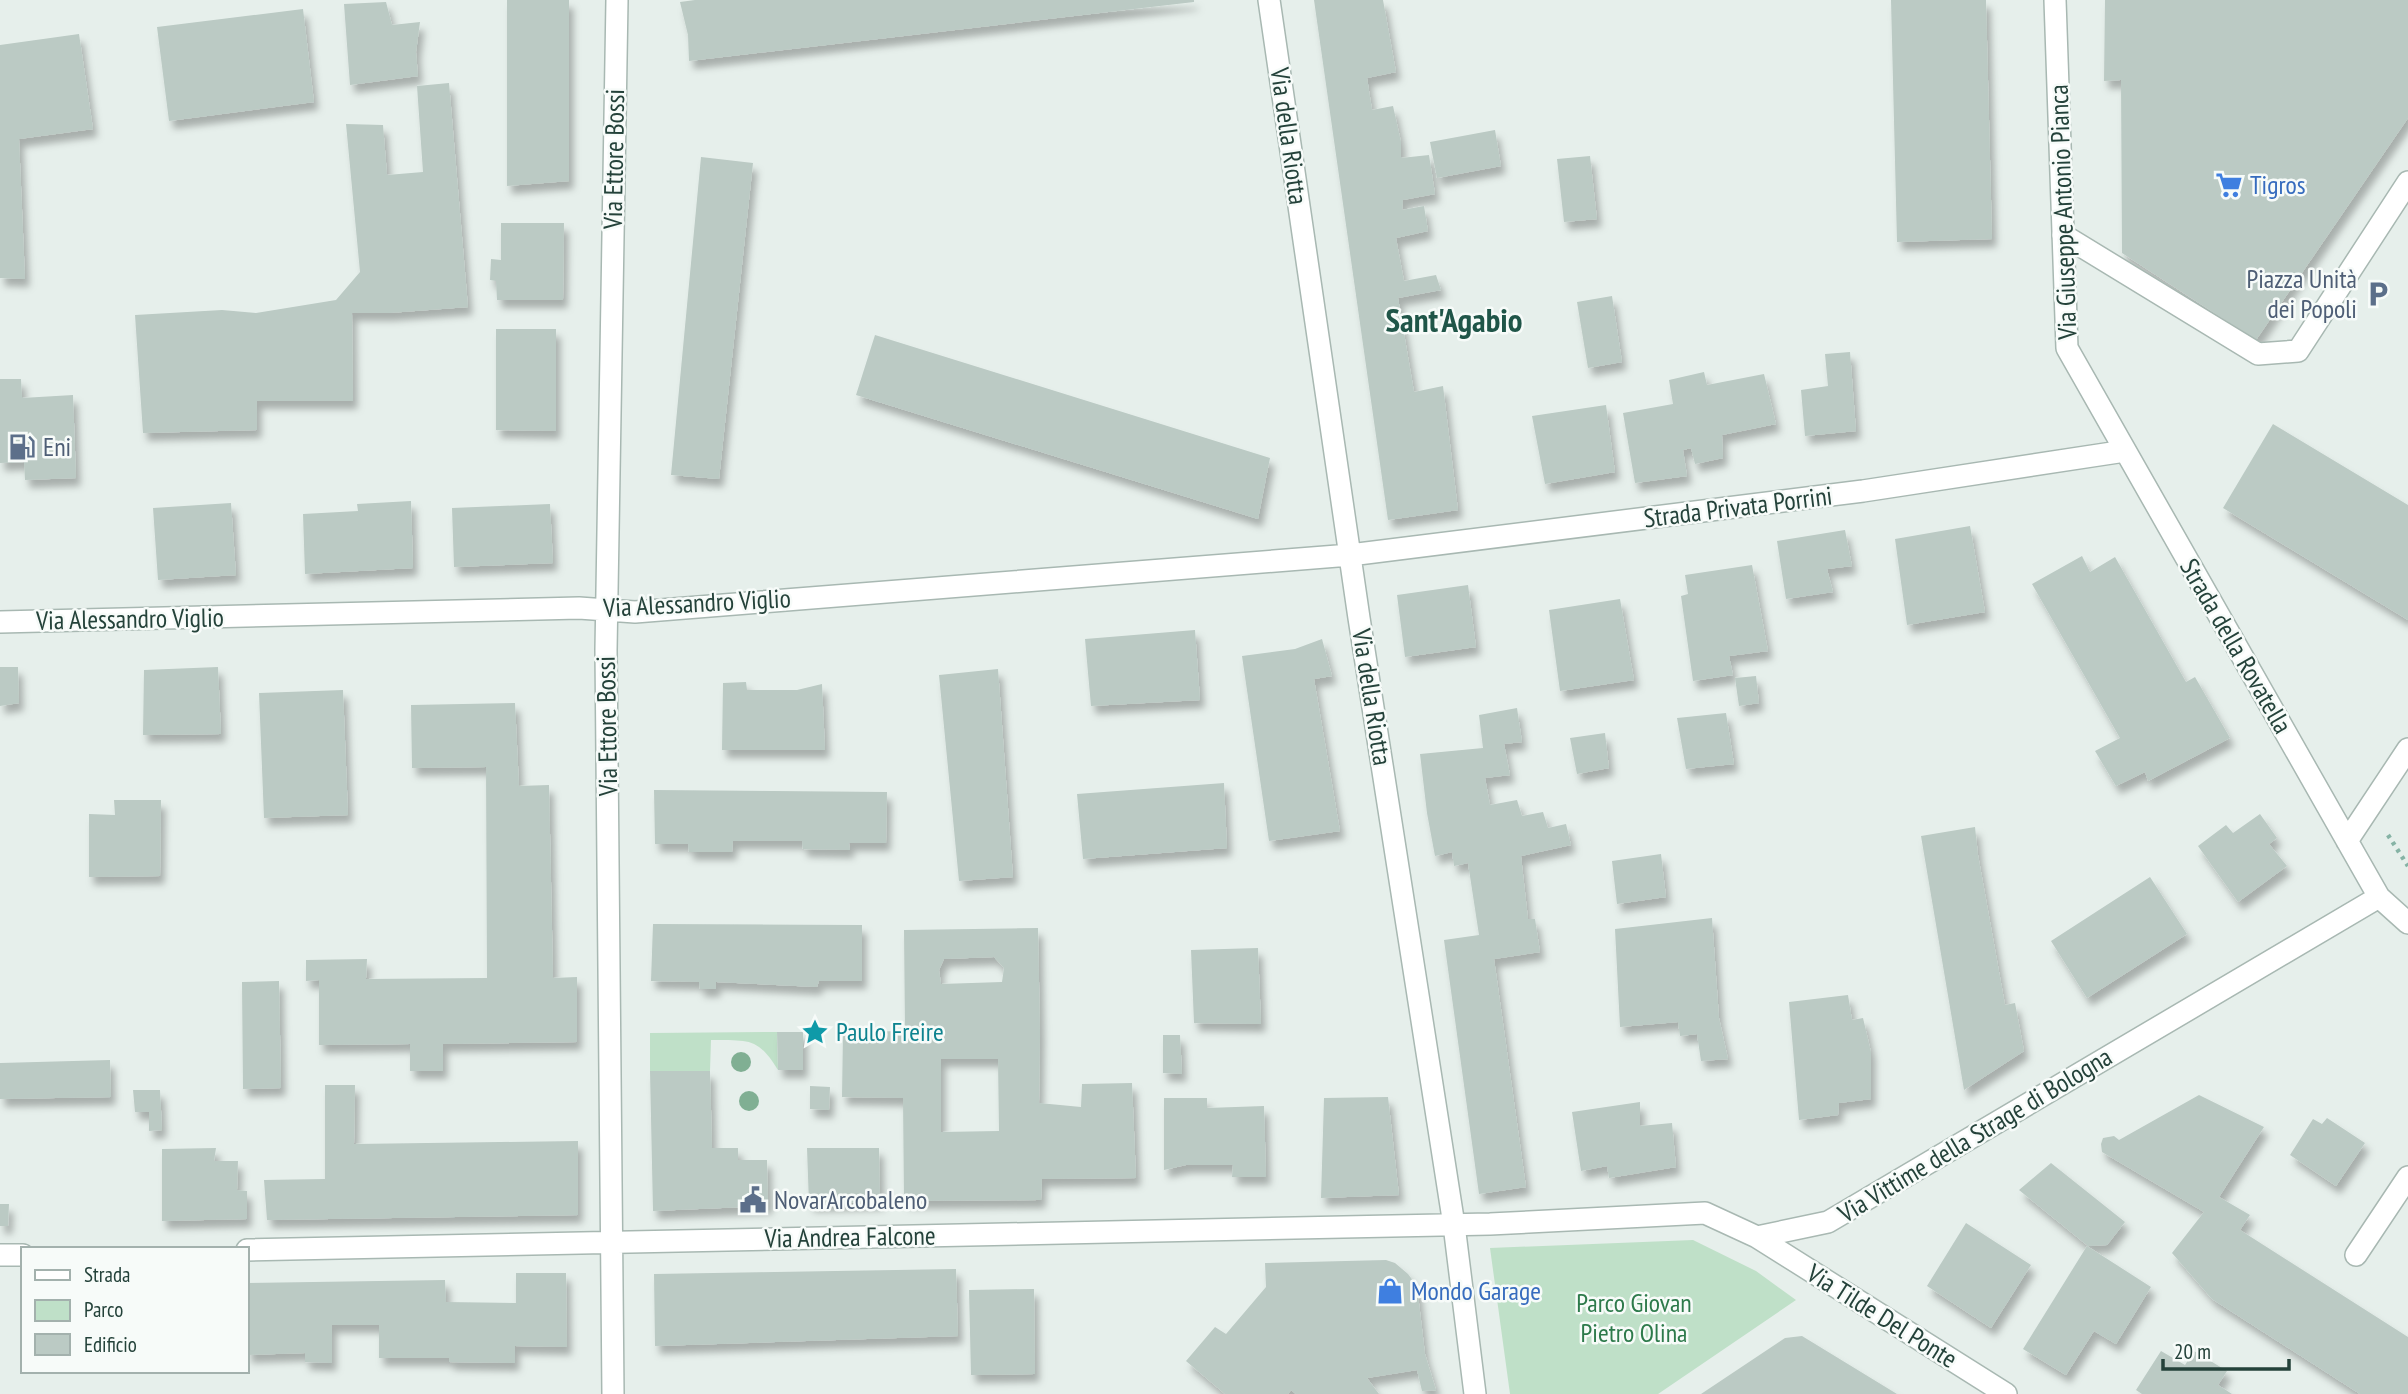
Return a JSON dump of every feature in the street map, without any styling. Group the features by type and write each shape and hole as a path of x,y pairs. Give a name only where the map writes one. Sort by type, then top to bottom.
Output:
{"street":[{"name":"Via Ettore Bossi","path":"612,1394 606,609 617,0"},
{"name":"Via della Riotta","path":"1269,0 1350,555 1454,1225 1475,1394"},
{"name":"Via Giuseppe Antonio Pianca","path":"2055,0 2067,348 2125,451"},
{"path":"2063,235 2258,354 2298,351 2408,182"},
{"name":"Strada Privata Porrini","path":"1350,555 1863,492 2125,451"},
{"name":"Strada della Rovatella","path":"2125,451 2347,841 2384,901"},
{"name":"Via Alessandro Viglio","path":"0,622 579,608 635,612 1350,555"},
{"path":"2347,841 2408,750"},
{"path":"2384,901 2408,923"},
{"name":"Via Vittime della Strage di Bologna","path":"1757,1237 1828,1222 2384,901"},
{"path":"2356,1255 2408,1177"},
{"path":"1454,1225 1705,1213 1757,1237"},
{"name":"Via Andrea Falcone","path":"248,1250 1454,1225"},
{"name":"Via Tilde Del Ponte","path":"1757,1237 2006,1394"},
{"path":"0,1255 21,1255"}],"path":[{"path":"2370,807 2408,866"}],"green space":[{"path":"777,1032 778,1070 757,1046 743,1041 711,1040 710,1071 650,1071 650,1033"},
{"name":"Parco Giovan Pietro Olina","path":"1693,1240 1756,1271 1796,1300 1658,1394 1510,1394 1490,1248"}],"building":[{"path":"507,0 569,0 569,181 507,186"},
{"path":"1314,0 1383,0 1396,72 1367,78 1372,110 1393,106 1401,142 1401,158 1429,155 1435,194 1403,200 1402,210 1424,206 1428,231 1396,238 1404,281 1436,275 1441,290 1398,298 1414,392 1443,386 1458,510 1388,520"},
{"path":"1891,0 1986,0 1992,239 1897,242"},
{"path":"2105,0 2408,0 2408,118 2256,340 2122,253 2121,80 2104,81"},
{"path":"386,2 392,25 420,22 416,52 418,76 350,85 344,4"},
{"path":"680,2 1194,2 689,61 688,35"},
{"path":"303,9 314,102 169,121 157,27"},
{"path":"79,34 93,129 19,139 25,279 0,278 0,45"},
{"path":"449,83 468,307 352,313 353,401 257,401 257,430 143,433 135,315 222,310 256,313 336,300 360,272 346,124 383,125 387,175 423,172 417,86"},
{"path":"1495,130 1501,166 1437,178 1430,142"},
{"path":"1590,156 1597,219 1564,222 1557,159"},
{"path":"701,157 753,163 719,479 671,475"},
{"path":"501,223 564,223 563,300 497,300 496,281 490,280 491,259 501,260"},
{"path":"1612,296 1622,362 1588,368 1577,302"},
{"path":"496,329 556,329 556,431 496,430"},
{"path":"875,335 1270,458 1258,519 856,395"},
{"path":"1850,352 1856,431 1805,436 1801,390 1828,386 1825,354"},
{"path":"1704,372 1707,385 1764,374 1776,424 1722,435 1723,458 1695,464 1691,448 1683,450 1687,476 1635,483 1623,413 1673,404 1669,380"},
{"path":"0,379 21,379 22,398 73,395 76,478 25,480 24,462 0,463"},
{"path":"1606,405 1615,472 1545,484 1532,416"},
{"path":"2273,424 2408,505 2408,620 2223,508"},
{"path":"411,501 413,568 305,574 303,514 358,511 357,504"},
{"path":"231,503 236,575 158,580 153,508"},
{"path":"550,504 553,563 454,567 452,508"},
{"path":"1970,526 1985,612 1907,625 1895,539"},
{"path":"1845,530 1852,566 1827,569 1833,592 1786,599 1777,541"},
{"path":"2082,556 2090,572 2115,557 2186,682 2195,677 2230,738 2148,781 2145,772 2116,786 2095,751 2120,738 2032,584"},
{"path":"1752,565 1768,651 1729,656 1733,675 1693,681 1681,596 1688,594 1685,575"},
{"path":"1468,585 1476,647 1405,657 1397,595"},
{"path":"1620,599 1634,680 1560,691 1549,610"},
{"path":"1195,630 1200,700 1091,706 1085,639"},
{"path":"1322,639 1332,676 1314,679 1340,831 1269,841 1242,656 1295,649"},
{"path":"0,667 18,667 19,703 0,706"},
{"path":"218,667 221,734 143,735 144,670"},
{"path":"998,669 1013,877 959,881 939,675"},
{"path":"1756,676 1759,703 1739,706 1735,678"},
{"path":"746,682 747,690 797,690 822,684 825,750 722,750 723,683"},
{"path":"343,690 348,815 264,818 259,693"},
{"path":"515,703 519,786 549,785 553,978 577,977 577,1042 443,1044 443,1071 410,1071 410,1044 319,1045 319,980 306,981 306,960 367,959 366,979 487,978 486,767 412,768 411,705"},
{"path":"1517,708 1522,742 1504,744 1510,775 1485,778 1490,805 1517,800 1522,816 1543,812 1548,828 1566,824 1571,845 1521,856 1528,919 1535,919 1540,952 1494,959 1526,1187 1479,1194 1444,940 1479,935 1468,863 1454,866 1452,852 1435,856 1420,754 1483,748 1479,715"},
{"path":"1726,713 1734,764 1686,769 1677,718"},
{"path":"1605,733 1609,768 1577,774 1570,738"},
{"path":"1224,783 1227,848 1083,859 1077,794"},
{"path":"654,790 887,792 886,843 849,843 850,850 803,849 802,841 733,841 732,852 689,852 688,844 655,844"},
{"path":"114,800 161,800 160,876 89,877 89,814 115,815"},
{"path":"2260,814 2277,838 2269,844 2287,866 2238,902 2198,846 2226,825 2233,833"},
{"path":"1975,827 2005,1005 2015,1003 2024,1051 1964,1090 1921,836"},
{"path":"1661,854 1666,897 1617,904 1612,861"},
{"path":"2150,877 2187,934 2087,998 2051,941"},
{"path":"1712,918 1719,1018 1728,1059 1701,1061 1697,1034 1680,1036 1678,1022 1620,1027 1615,929"},
{"path":"653,924 862,925 862,981 819,981 817,987 716,982 716,989 700,989 699,982 651,981"},
{"path":"1038,928 1039,1103 1081,1107 1082,1084 1132,1083 1136,1178 1042,1179 1041,1200 904,1201 903,1098 842,1097 843,1032 905,1031 904,930","holes":["994,957 1004,968 1002,982 941,984 939,970 944,959","941,1059 998,1059 999,1131 941,1132"]},
{"path":"1258,948 1261,1024 1194,1023 1191,950"},
{"path":"279,981 281,1088 243,1089 242,982"},
{"path":"1848,995 1852,1020 1863,1018 1871,1052 1871,1099 1839,1103 1838,1115 1799,1120 1789,1002"},
{"path":"777,1032 803,1032 803,1070 778,1070"},
{"path":"1163,1035 1180,1035 1182,1074 1163,1073"},
{"path":"110,1060 111,1097 0,1099 0,1063"},
{"path":"650,1071 710,1071 712,1148 738,1148 738,1160 767,1160 768,1206 653,1211"},
{"path":"325,1085 355,1085 354,1144 578,1141 578,1215 267,1220 264,1180 325,1179"},
{"path":"810,1086 830,1087 829,1110 810,1109"},
{"path":"133,1090 160,1090 162,1130 149,1131 149,1112 135,1112"},
{"path":"2199,1095 2264,1127 2219,1197 2250,1215 2240,1230 2408,1337 2408,1394 2360,1394 2212,1299 2172,1253 2204,1212 2102,1152 2101,1144 2103,1138 2114,1136 2119,1140"},
{"path":"1388,1097 1399,1195 1321,1198 1324,1098"},
{"path":"1164,1098 1207,1098 1207,1108 1264,1106 1266,1177 1232,1177 1233,1165 1186,1165 1164,1170"},
{"path":"1640,1102 1640,1126 1672,1123 1676,1167 1609,1178 1607,1166 1581,1171 1572,1112"},
{"path":"2327,1118 2365,1143 2336,1186 2290,1155 2313,1119 2322,1124"},
{"path":"216,1148 214,1161 238,1161 237,1190 247,1191 247,1219 162,1221 162,1149"},
{"path":"807,1148 879,1148 880,1202 809,1204"},
{"path":"2051,1163 2125,1222 2107,1245 2088,1246 2019,1190"},
{"path":"0,1204 9,1204 8,1226 0,1226"},
{"path":"1966,1223 2031,1265 1991,1328 1927,1286"},
{"path":"2087,1246 2151,1287 2116,1344 2094,1331 2066,1375 2023,1349"},
{"path":"1386,1260 1395,1263 1417,1286 1425,1354 1436,1390 1422,1391 1417,1370 1367,1378 1379,1394 1296,1394 1291,1390 1288,1394 1225,1394 1186,1361 1215,1327 1226,1334 1266,1287 1265,1263"},
{"path":"956,1269 958,1336 655,1346 654,1274"},
{"path":"516,1273 566,1273 567,1347 515,1346 515,1363 449,1362 449,1358 379,1358 379,1325 332,1325 332,1363 305,1362 305,1353 248,1355 248,1283 445,1280 446,1302 516,1303"},
{"path":"1034,1289 1035,1374 971,1375 969,1290"},
{"path":"1802,1336 1897,1394 1701,1394 1785,1338"},
{"path":"2161,1351 2185,1365 2194,1351 2227,1371 2218,1385 2232,1394 2142,1394 2136,1390"}],"place":[{"name":"Tigros","path":"2229,185"},
{"name":"Piazza Unità dei Popoli","path":"2378,294"},
{"name":"Eni","path":"22,447"},
{"name":"Paulo Freire","path":"815,1032"},
{"name":"NovarArcobaleno","path":"753,1200"},
{"name":"Mondo Garage","path":"1390,1291"}],"district":[{"name":"Sant'Agabio","path":"1454,320"}]}
